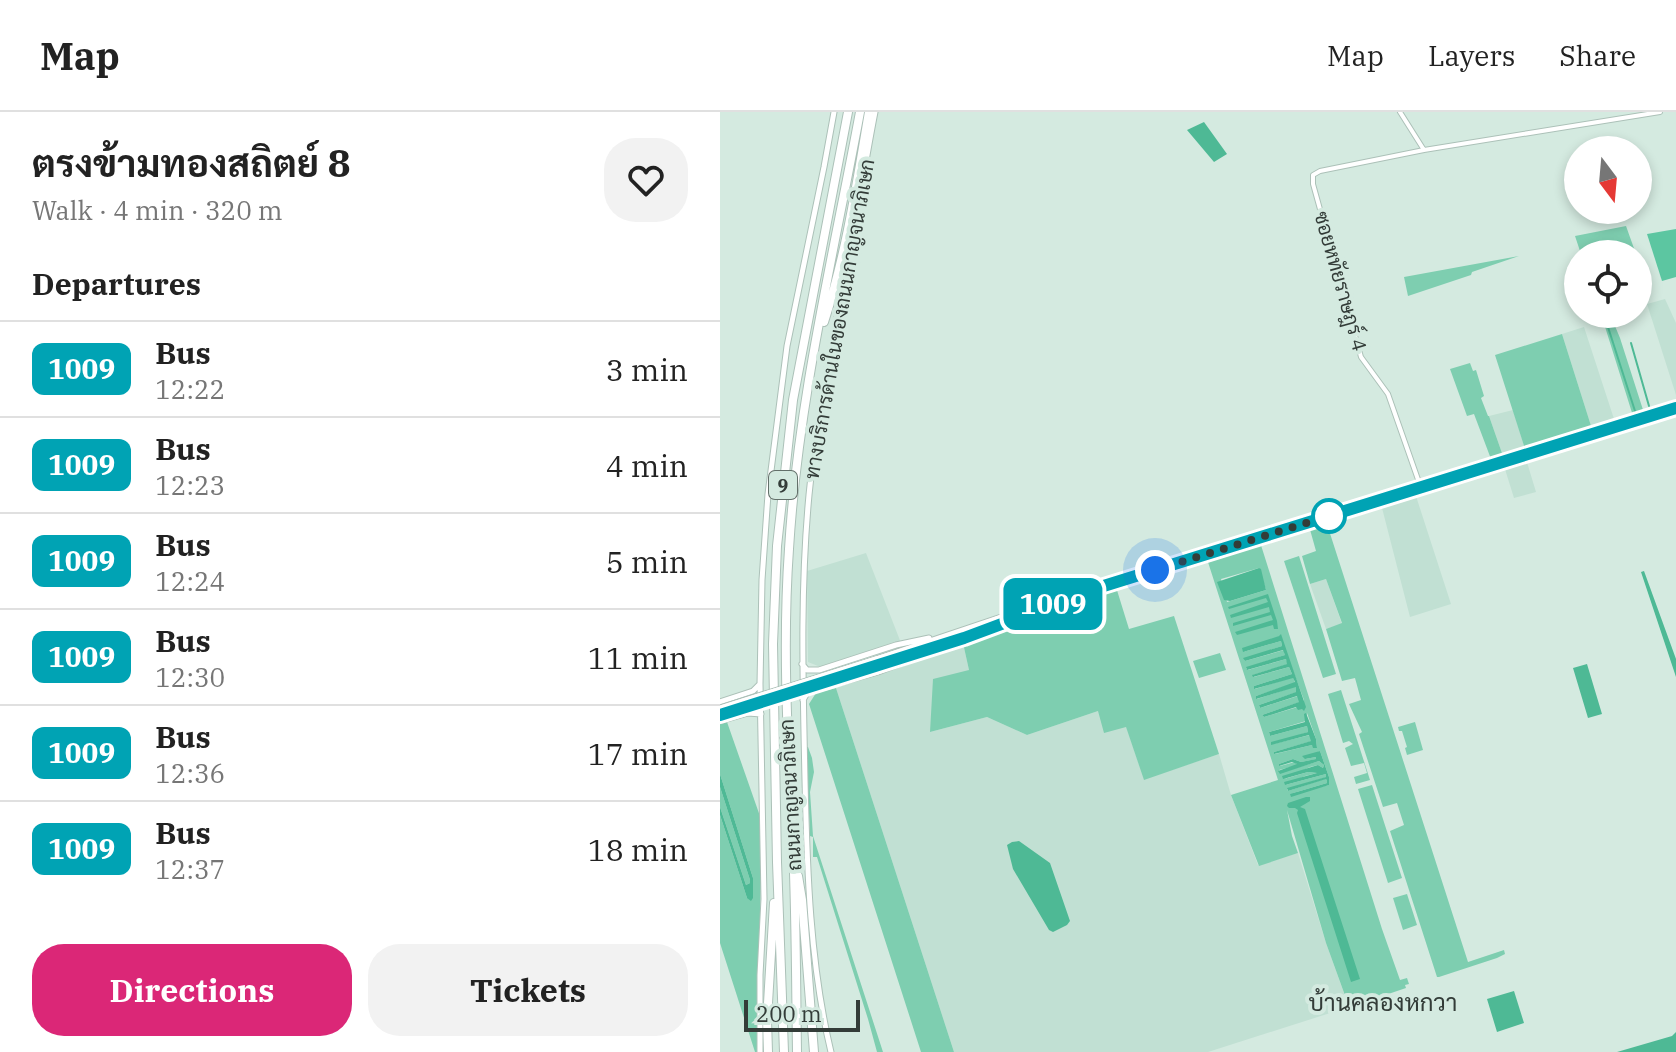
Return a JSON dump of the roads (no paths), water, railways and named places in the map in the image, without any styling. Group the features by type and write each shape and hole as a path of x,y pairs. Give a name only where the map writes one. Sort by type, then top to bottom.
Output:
{"highway":[{"name":"ถนนกาญจนาภิเษก","path":"784,1052 773,644 777,546 793,400 848,112"},
{"name":"ถนนกาญจนาภิเษก","path":"797,1052 785,644 787,583 798,445 860,112"},
{"path":"851,161 872,112"},
{"path":"814,349 835,285 867,124"},
{"path":"793,848 802,900 814,1052"},
{"path":"768,1052 767,1020 777,862"}],"main road":[{"path":"760,1052 764,899 760,684 762,580 768,501 787,346 834,112"},
{"name":"ทางบริการด้านในของถนนกาญจนาภิเษก","path":"831,1052 820,999 805,809 801,664 803,565 817,422 872,112"},
{"path":"720,705 1676,408"},
{"path":"720,718 964,638 1065,598"},
{"path":"801,664 807,670 819,670 896,645 962,630"},
{"path":"802,701 807,693 814,690 932,654 964,638"},
{"path":"720,705 753,691 760,684"},
{"path":"736,697 743,703 742,714"},
{"path":"720,718 761,714"}],"street":[{"path":"1400,112 1424,150 1660,112"},
{"name":"ซอยหทัยราษฎร์ 4","path":"1421,488 1388,394 1361,357 1313,175 1424,150"}],"waterway":[{"path":"1608,328 1635,411"},
{"path":"1631,343 1649,406"}],"district":[{"name":"บ้านคลองหกวา","path":"1383,1002"}]}
